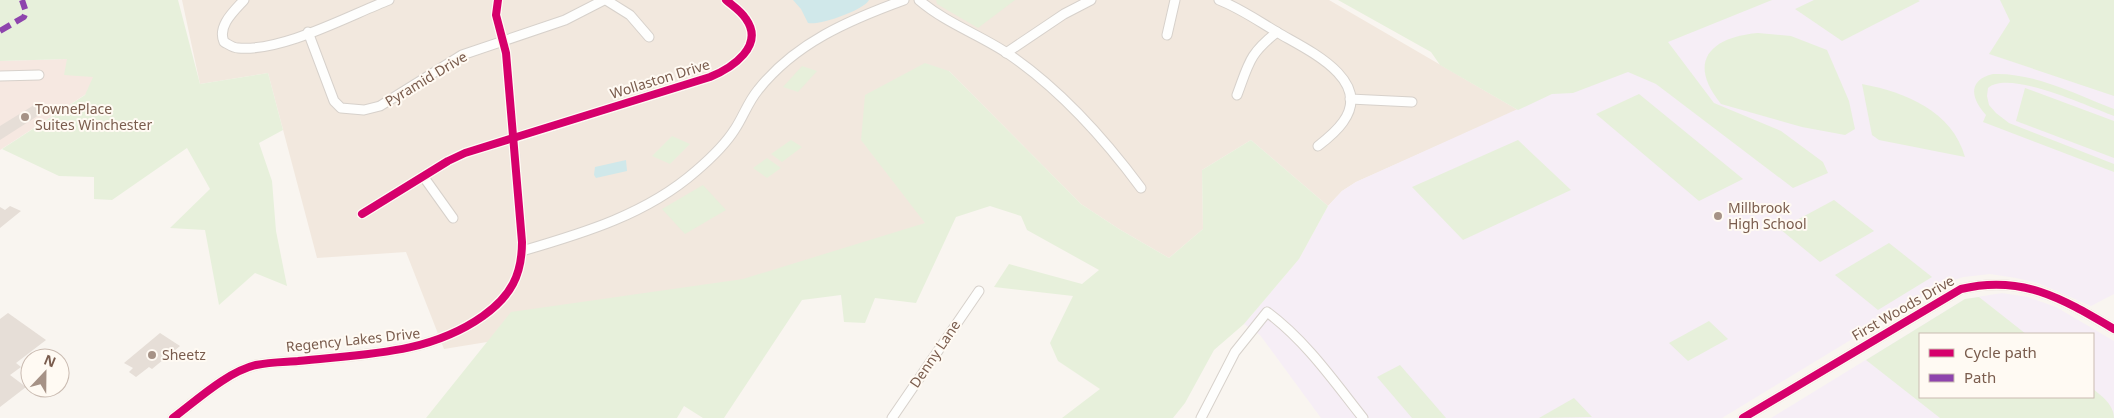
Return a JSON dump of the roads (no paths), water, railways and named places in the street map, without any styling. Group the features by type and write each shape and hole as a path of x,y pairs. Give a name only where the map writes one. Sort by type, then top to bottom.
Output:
{"street":[{"path":"244,0 232,13 224,27 222,40 230,47 242,50 260,49 389,0"},
{"name":"Regency Lakes Drive","path":"173,418 225,379 255,365 408,349 443,339 487,312 503,297 519,272 522,251 514,137 504,42 497,24 496,14 498,0"},
{"path":"504,42 565,20 605,0 630,14 649,37"},
{"name":"Wollaston Drive","path":"514,137 710,77 728,69 746,51 752,38 752,30 742,14 726,0"},
{"path":"522,251 576,234 626,215 686,180 724,143 757,92 773,72 804,46 858,18 904,0"},
{"path":"919,0 941,18 1006,53 1049,86 1113,150 1141,188"},
{"path":"1006,53 1064,14 1091,0"},
{"path":"1167,35 1175,0"},
{"path":"1219,0 1240,9 1335,69 1346,85 1350,106 1344,121 1318,146"},
{"name":"Pyramid Drive","path":"308,32 334,101 341,108 357,110 371,109 388,102 462,55 504,42"},
{"path":"1237,94 1251,57 1259,46 1277,32"},
{"path":"0,76 39,75"},
{"path":"1350,99 1412,102"},
{"path":"362,214 423,176 465,153 514,137"},
{"path":"423,176 453,218"},
{"name":"First Woods Drive","path":"1743,418 1873,340 1961,289 1972,285 1996,283 2042,292 2073,305 2114,329"},
{"name":"Denny Lane","path":"892,418 979,291"},
{"path":"1201,418 1235,352 1267,312 1284,323 1299,337 1363,418"}],"water":[{"path":"793,0 869,0 859,8 831,20 808,23 801,9"},
{"path":"626,160 627,171 596,178 594,175 595,167"}],"place":[{"name":"TownePlace Suites Winchester","path":"25,117"},
{"name":"Millbrook High School","path":"1718,216"},
{"name":"Sheetz","path":"152,355"}]}
